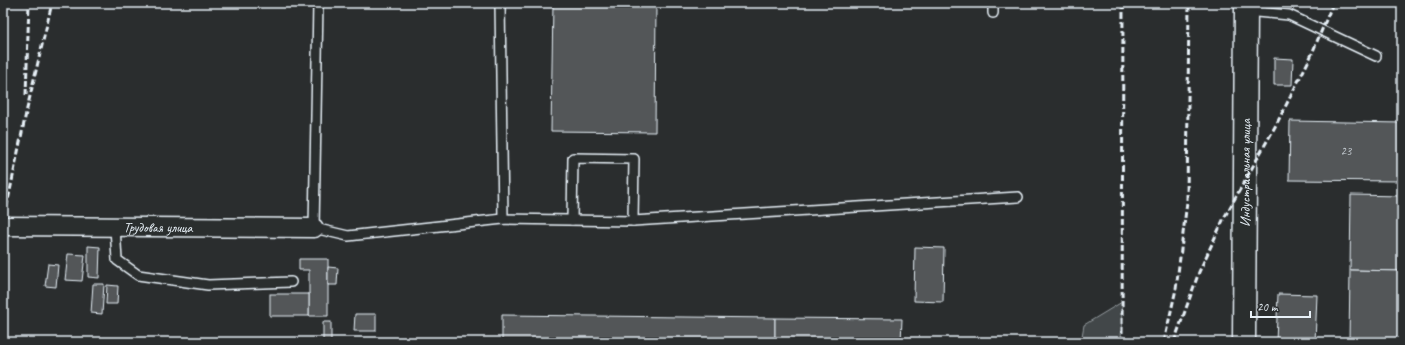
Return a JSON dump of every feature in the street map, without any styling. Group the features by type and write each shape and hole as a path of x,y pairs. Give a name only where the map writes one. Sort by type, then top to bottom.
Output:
{"main road":[{"name":"Индустриальная улица","path":"1244,342 1246,7"}],"street":[{"name":"Трудовая улица","path":"3,226 314,228"}],"lane":[{"path":"318,3 314,228 348,236 503,219 633,221 1018,197"},
{"path":"500,3 503,219"},
{"path":"993,13 994,3"},
{"path":"1246,7 1289,15 1376,56"},
{"path":"572,220 573,158 634,159 633,221"},
{"path":"116,227 117,260 138,275 208,285 291,282"}],"shaded area":[{"path":"1122,302 1121,342 1081,342 1084,325"}],"building":[{"path":"553,3 656,3 655,132 551,131"},
{"path":"1274,58 1293,59 1292,85 1274,85"},
{"path":"1290,121 1402,123 1402,181 1289,180"},
{"path":"1351,195 1402,196 1402,271 1350,270"},
{"path":"88,246 100,247 99,278 88,277"},
{"path":"915,247 944,248 943,302 914,301"},
{"path":"68,254 85,255 82,281 65,280"},
{"path":"299,259 328,259 328,316 309,316 309,270 299,270"},
{"path":"48,264 58,265 56,287 45,286"},
{"path":"328,267 338,268 337,285 328,285"},
{"path":"1350,270 1402,271 1402,342 1349,342"},
{"path":"93,284 104,284 102,314 91,313"},
{"path":"107,285 118,286 117,304 106,304"},
{"path":"270,294 309,294 309,316 270,316"},
{"path":"1278,294 1317,295 1315,342 1276,342"},
{"path":"355,314 376,314 376,331 354,331"},
{"path":"502,315 775,318 775,342 502,342"},
{"path":"775,318 902,319 901,342 775,342"},
{"path":"323,322 331,322 331,342 323,342"}],"railway":[{"path":"26,95 29,3"},
{"path":"3,225 26,113 52,3"},
{"path":"1122,342 1123,3"},
{"path":"1164,342 1176,289 1187,202 1189,3"},
{"path":"1174,342 1199,272 1224,218 1276,125 1311,56 1333,3"}]}
